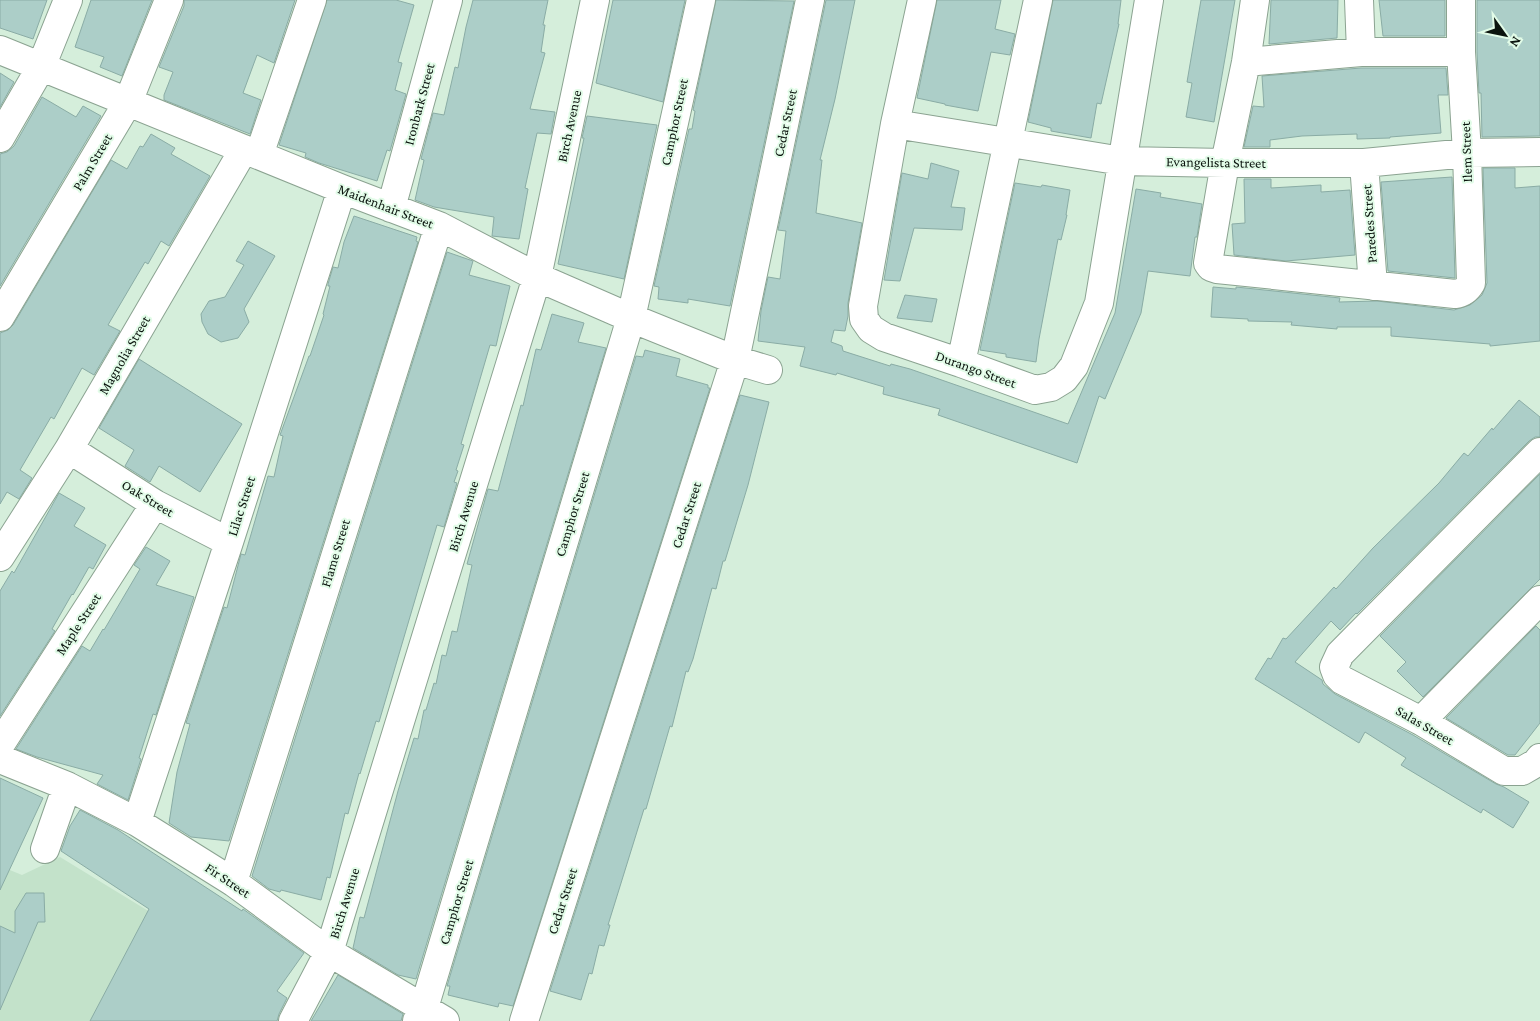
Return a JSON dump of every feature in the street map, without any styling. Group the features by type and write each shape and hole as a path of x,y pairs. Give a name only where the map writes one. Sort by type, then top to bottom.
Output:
{"street":[{"path":"0,138 42,67 68,0"},
{"name":"Palm Street","path":"0,317 128,102 168,0"},
{"name":"Magnolia Street","path":"0,558 252,152 312,0"},
{"name":"Ironbark Street","path":"391,208 448,0"},
{"name":"Birch Avenue","path":"293,1021 329,952 537,277 595,0"},
{"name":"Camphor Street","path":"429,1017 631,318 701,0"},
{"name":"Cedar Street","path":"524,1021 736,360 810,0"},
{"path":"895,124 922,0"},
{"path":"961,363 1038,0"},
{"name":"Durango Street","path":"895,124 863,306 864,319 871,329 884,337 1035,390 1051,387 1064,379 1074,366 1099,303 1149,0"},
{"path":"1255,0 1246,62 1225,163 1208,263 1211,267 1217,269 1373,286"},
{"path":"1359,0 1361,52"},
{"name":"Ilem Street","path":"1373,286 1455,294 1467,289 1471,283 1467,153 1461,52 1461,0"},
{"name":"Maidenhair Street","path":"0,50 342,189 439,226 537,277 631,318 736,360 768,370"},
{"path":"1246,62 1361,52 1461,52"},
{"name":"Evangelista Street","path":"895,124 1122,161 1364,163 1467,153 1540,152"},
{"name":"Paredes Street","path":"1364,163 1373,286"},
{"name":"Lilac Street","path":"137,822 342,189"},
{"name":"Flame Street","path":"233,882 439,226"},
{"name":"Oak Street","path":"69,448 155,504 229,542"},
{"name":"Salas Street","path":"1531,764 1504,771 1421,721 1342,680 1337,675 1334,667 1340,654 1540,452"},
{"name":"Maple Street","path":"0,744 155,504"},
{"path":"1421,721 1540,600"},
{"name":"Fir Street","path":"0,759 67,786 137,822 233,882 329,952 429,1017"},
{"path":"45,849 67,786"}],"shaded area":[{"path":"60,857 248,972 223,1021 0,1021 0,866 22,875"}],"building":[{"path":"0,0 47,0 33,39 0,28"},
{"path":"91,0 152,0 122,76 100,67 104,57 75,47"},
{"path":"184,0 295,0 274,63 257,55 243,93 261,100 250,134 164,100 164,95 173,72 159,67 184,6"},
{"path":"327,0 396,0 414,5 398,62 402,63 395,90 406,94 390,151 387,150 377,181 319,163 305,157 306,153 279,145"},
{"path":"473,0 548,0 543,25 545,25 541,52 545,53 530,109 555,112 551,134 537,133 525,188 528,189 519,239 492,236 494,217 434,207 415,200 424,160 421,159 433,113 444,115 455,67 458,68"},
{"path":"613,0 685,0 663,102 596,83"},
{"path":"716,0 794,1 730,306 688,299 688,303 658,299 659,287 654,286 689,129 692,129 695,111 693,110"},
{"path":"826,0 855,0 835,99 820,160 822,160 816,213 862,223 845,331 834,330 831,342 842,346 843,351 890,366 891,364 910,369 1068,424 1115,313 1136,189 1161,193 1160,197 1202,204 1190,276 1148,271 1141,313 1105,399 1099,396 1077,463 938,415 940,409 883,394 884,387 837,373 836,375 800,366 805,347 758,341 761,311 768,277 780,279 786,231 778,230"},
{"path":"937,0 1001,0 995,29 1015,34 1010,55 991,52 978,111 917,98"},
{"path":"1053,0 1121,0 1119,24 1101,104 1097,103 1091,138 1051,131 1051,128 1028,122"},
{"path":"1201,0 1235,0 1214,122 1186,117 1192,83 1187,82"},
{"path":"1271,0 1338,0 1337,38 1269,44"},
{"path":"1379,0 1445,0 1445,36 1383,36"},
{"path":"1477,0 1540,0 1540,136 1482,137 1481,93 1479,93 1477,52"},
{"path":"1361,68 1446,68 1448,95 1438,95 1441,133 1357,139 1357,134 1302,136 1270,140 1270,147 1244,147 1253,106 1264,107 1262,76"},
{"path":"0,73 14,82 0,107"},
{"path":"42,97 76,117 83,106 101,116 0,286 0,154 7,152 14,146"},
{"path":"587,116 657,125 624,279 558,264"},
{"path":"151,134 175,148 171,154 210,176 169,246 161,241 148,264 145,262 108,325 120,331 94,375 82,368 54,419 51,417 20,470 32,478 19,499 7,492 0,504 0,333 8,330 13,325 111,160 127,169 140,146 143,147"},
{"path":"931,163 959,171 951,207 965,208 962,230 914,228 900,281 884,280 902,173 928,179"},
{"path":"1483,168 1515,168 1515,188 1540,186 1540,341 1490,346 1490,344 1391,336 1391,327 1337,327 1337,329 1291,325 1292,322 1248,321 1248,319 1211,317 1213,287 1236,289 1236,287 1340,298 1339,302 1377,301 1454,310 1470,305 1482,295 1487,283"},
{"path":"1452,177 1455,278 1388,271 1381,182"},
{"path":"1244,179 1271,179 1271,188 1321,185 1321,192 1350,190 1355,255 1286,261 1234,255 1232,224 1245,223"},
{"path":"1015,183 1070,190 1061,240 1058,239 1036,362 1006,357 1006,354 980,350"},
{"path":"354,216 417,237 416,241 418,242 229,841 191,837 169,823 177,772 190,724 186,723 224,607 227,608 241,554 245,555 268,476 274,477 283,436 280,435 324,315 330,286 328,284 333,267 338,268 344,242"},
{"path":"248,241 275,256 244,309 249,322 238,338 221,342 208,334 202,322 201,314 209,301 225,297 244,265 236,261"},
{"path":"447,252 473,261 469,275 510,286 496,346 490,345 461,444 464,445 454,482 457,483 444,527 437,525 379,722 376,721 348,814 345,813 330,878 327,877 321,900 281,890 280,892 269,889 252,876"},
{"path":"905,295 937,299 932,322 897,318"},
{"path":"552,314 584,323 578,342 606,348 416,979 398,975 353,948 360,917 364,918 414,738 418,739 424,710 426,710 434,683 436,684 442,655 446,656 452,631 457,632 472,565 467,564 488,489 498,491 521,405 523,406 536,349 541,350"},
{"path":"645,350 680,359 676,376 708,385 708,388 710,388 513,1006 499,1003 498,1007 448,995 450,986 447,986 636,356 643,357"},
{"path":"139,359 242,424 200,492 159,466 150,482 125,466 134,450 99,428"},
{"path":"740,395 769,402 748,485 725,561 723,561 716,589 712,588 693,659 688,672 686,671 672,727 670,726 646,809 644,809 608,925 610,925 604,946 599,945 592,974 589,973 581,1000 550,991"},
{"path":"1519,400 1540,417 1540,437 1535,437 1529,441 1340,630 1331,621 1295,662 1322,680 1323,684 1335,694 1413,735 1529,802 1513,828 1483,809 1481,813 1401,765 1406,758 1365,732 1359,743 1255,679 1268,658 1271,659 1283,638 1286,639 1334,587 1336,589 1373,548 1439,483 1464,453 1468,456"},
{"path":"1540,474 1540,579 1423,697 1397,671 1406,662 1380,636"},
{"path":"59,493 85,508 74,526 106,545 93,569 89,567 72,594 52,629 55,631 0,716 0,591 12,571 14,573"},
{"path":"146,547 170,561 156,585 194,597 156,715 153,714 128,800 97,784 103,775 37,757 16,749 82,646 90,651 104,630 140,569 134,565"},
{"path":"1536,626 1540,630 1540,723 1515,755 1508,755 1446,718"},
{"path":"0,778 43,798 0,890"},
{"path":"80,810 118,830 242,911 243,909 304,953 277,991 287,998 277,1021 90,1021 149,909 61,851 70,826"},
{"path":"26,893 44,893 45,922 38,922 0,1010 0,926 15,933 15,911"},
{"path":"338,975 403,1014 401,1021 311,1021"}]}
